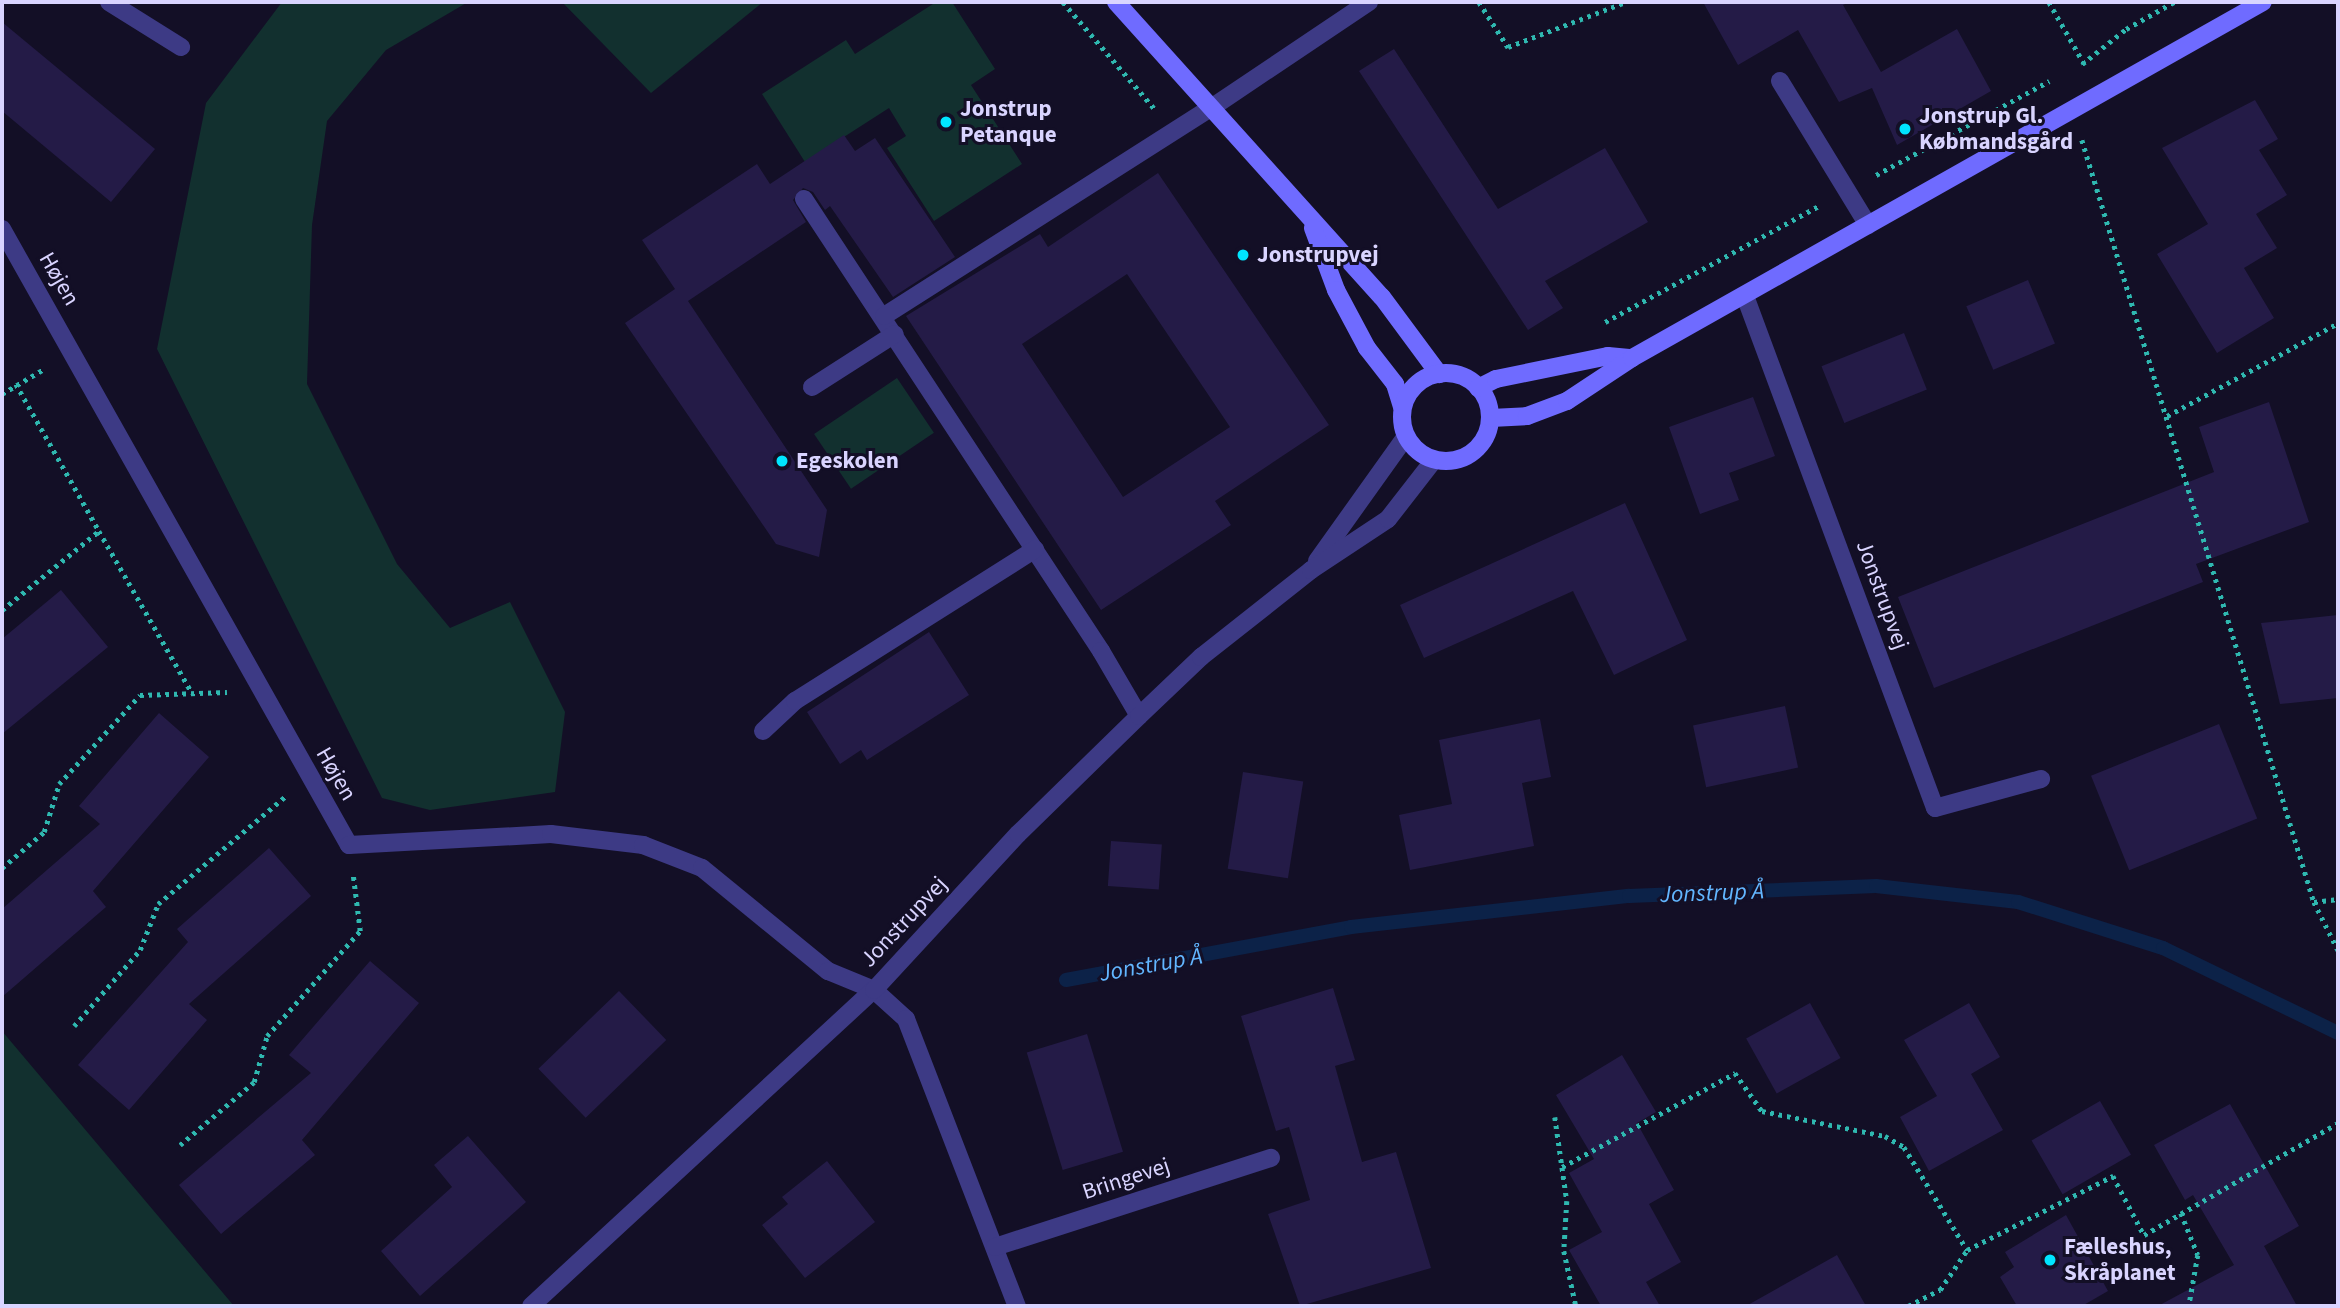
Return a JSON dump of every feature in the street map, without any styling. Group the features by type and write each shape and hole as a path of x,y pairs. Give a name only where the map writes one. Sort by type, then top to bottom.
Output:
{"street":[{"path":"109,2 181,47"},
{"path":"1116,2 1214,106 1309,218 1409,328 1439,374"},
{"path":"884,316 1214,106 1369,2"},
{"path":"1491,418 1527,416 1567,401 1632,358 2263,2"},
{"path":"1780,81 1868,225"},
{"path":"804,199 884,316 1035,549 1139,716"},
{"path":"1309,218 1336,290 1367,348 1395,384 1406,436 1417,451 1434,460 1453,461 1471,454 1481,446 1491,418 1478,388 1457,375 1439,374 1416,384 1402,407"},
{"name":"Højen","path":"2,229 349,845"},
{"name":"Jonstrupvej","path":"1745,296 1935,808 2041,779"},
{"path":"812,387 895,334"},
{"path":"1478,388 1496,379 1608,356 1632,358"},
{"name":"Jonstrupvej","path":"1311,570 1406,436"},
{"name":"Jonstrupvej","path":"531,1306 874,990 1018,834 1201,657 1311,570 1388,519 1434,460"},
{"path":"762,731 795,701 1035,549"},
{"path":"349,845 551,834 643,845 702,868 828,971 874,990 906,1019 1017,1306"},
{"name":"Bringevej","path":"995,1247 1271,1158"}],"path":[{"path":"1063,2 1173,132"},
{"path":"1479,2 1508,47 1626,2"},
{"path":"2049,2 2102,93"},
{"path":"2074,109 2314,902 2338,950"},
{"path":"2167,416 2338,323"},
{"path":"2,394 72,352"},
{"path":"16,384 192,693"},
{"path":"2,610 99,531"},
{"path":"2,868 44,832 59,784 140,695 261,691"},
{"path":"74,1026 140,950 158,904 309,777"},
{"path":"180,1145 254,1082 267,1036 360,931 349,845"},
{"path":"2314,902 2338,899"},
{"path":"1562,1167 1735,1073 1762,1111 1885,1136 1904,1147 1967,1250"},
{"path":"1555,1117 1567,1201 1563,1251 1576,1306"},
{"path":"1908,1306 1940,1290 1967,1250 2113,1176 2144,1235 2338,1123"},
{"path":"2181,1213 2199,1255 2189,1306"}],"green space":[{"path":"282,2 468,2 386,50 327,121 312,225 307,384 397,564 450,628 510,602 565,712 555,792 430,810 382,798 157,349 206,103"},
{"path":"562,2 763,2 651,93"},
{"name":"Jonstrup Petanque","path":"936,2 952,2 995,69 971,85 1022,164 934,221 887,148 906,136 889,108 805,162 762,94 846,40 855,54"},
{"path":"897,378 934,433 851,489 814,434"},
{"path":"2,1031 234,1306 2,1306"}],"building":[{"path":"1703,2 1849,2 1843,5 1881,72 1957,29 1991,91 1897,145 1872,88 1839,102 1798,30 1738,65"},
{"path":"2,22 155,149 111,202 2,111"},
{"path":"1394,49 1498,209 1605,148 1648,222 1545,281 1563,308 1528,330 1359,71"},
{"path":"2255,100 2278,139 2259,150 2287,195 2256,214 2277,248 2244,268 2274,318 2217,353 2157,254 2208,224 2162,148"},
{"path":"844,135 855,151 875,138 955,257 893,297 830,206 825,210 813,192 803,188 793,200 806,222 688,301 827,510 819,557 776,544 625,323 675,289 642,240 757,164 770,184"},
{"path":"1158,173 1329,425 1215,501 1231,525 1101,610 906,316 1040,234 1048,247","holes":["1127,274 1230,427 1123,497 1022,344"]},
{"path":"2028,280 2055,344 1993,370 1966,306"},
{"path":"1904,333 1927,390 1844,423 1821,366"},
{"path":"1753,397 1775,456 1729,473 1739,500 1700,514 1669,427"},
{"path":"2269,402 2309,522 2196,564 2203,582 1934,688 1898,597 2214,472 2199,427"},
{"path":"1625,503 1687,640 1614,675 1573,591 1424,658 1400,605"},
{"path":"61,590 108,647 2,734 2,639"},
{"path":"2338,615 2338,698 2280,704 2261,623"},
{"path":"929,632 969,695 867,760 861,750 840,764 807,712"},
{"path":"1785,706 1798,768 1706,787 1693,726"},
{"path":"159,713 209,757 93,891 106,907 2,997 2,909 100,824 79,806"},
{"path":"1540,719 1551,777 1522,783 1534,846 1410,870 1399,815 1452,804 1439,740"},
{"path":"2219,724 2257,819 2129,870 2091,776"},
{"path":"1243,772 1303,782 1288,878 1228,869"},
{"path":"1111,841 1162,845 1159,889 1108,886"},
{"path":"269,848 311,896 189,1004 207,1020 129,1110 78,1065 188,942 177,929"},
{"path":"370,961 419,1003 302,1140 315,1155 221,1234 179,1185 311,1073 289,1055"},
{"path":"1333,988 1355,1060 1335,1066 1362,1162 1396,1152 1431,1268 1300,1306 1268,1214 1310,1200 1289,1127 1276,1131 1241,1016"},
{"path":"619,991 666,1040 586,1118 538,1069"},
{"path":"1810,1003 1841,1058 1777,1093 1746,1038"},
{"path":"1969,1003 2000,1057 1971,1074 2003,1130 1929,1171 1900,1117 1937,1096 1904,1040"},
{"path":"1087,1034 1123,1152 1063,1170 1027,1052"},
{"path":"1622,1055 1656,1112 1637,1123 1674,1190 1649,1204 1681,1262 1646,1282 1660,1306 1601,1306 1569,1250 1602,1232 1569,1173 1594,1159 1556,1095"},
{"path":"2100,1101 2131,1155 2063,1194 2032,1140"},
{"path":"2230,1104 2299,1226 2264,1246 2297,1306 2158,1306 2234,1265 2193,1195 2185,1200 2154,1145"},
{"path":"468,1136 526,1202 420,1296 381,1251 452,1187 434,1165"},
{"path":"827,1161 875,1222 805,1278 762,1225 788,1204 782,1197"},
{"name":"Fælleshus, Skråplanet","path":"2066,1215 2108,1291 2082,1306 2017,1306 2000,1277 2014,1267 2005,1252"},
{"path":"1837,1255 1866,1306 1746,1306"}],"waterway":[{"name":"Jonstrup Å","path":"1066,980 1351,927 1629,896 1876,886 2018,902 2163,948 2338,1033"}],"place":[{"name":"Jonstrup Petanque","path":"946,122"},
{"name":"Jonstrup Gl. Købmandsgård","path":"1905,129"},
{"name":"Jonstrupvej","path":"1243,255"},
{"name":"Egeskolen","path":"782,461"},
{"name":"Fælleshus, Skråplanet","path":"2050,1260"}]}
